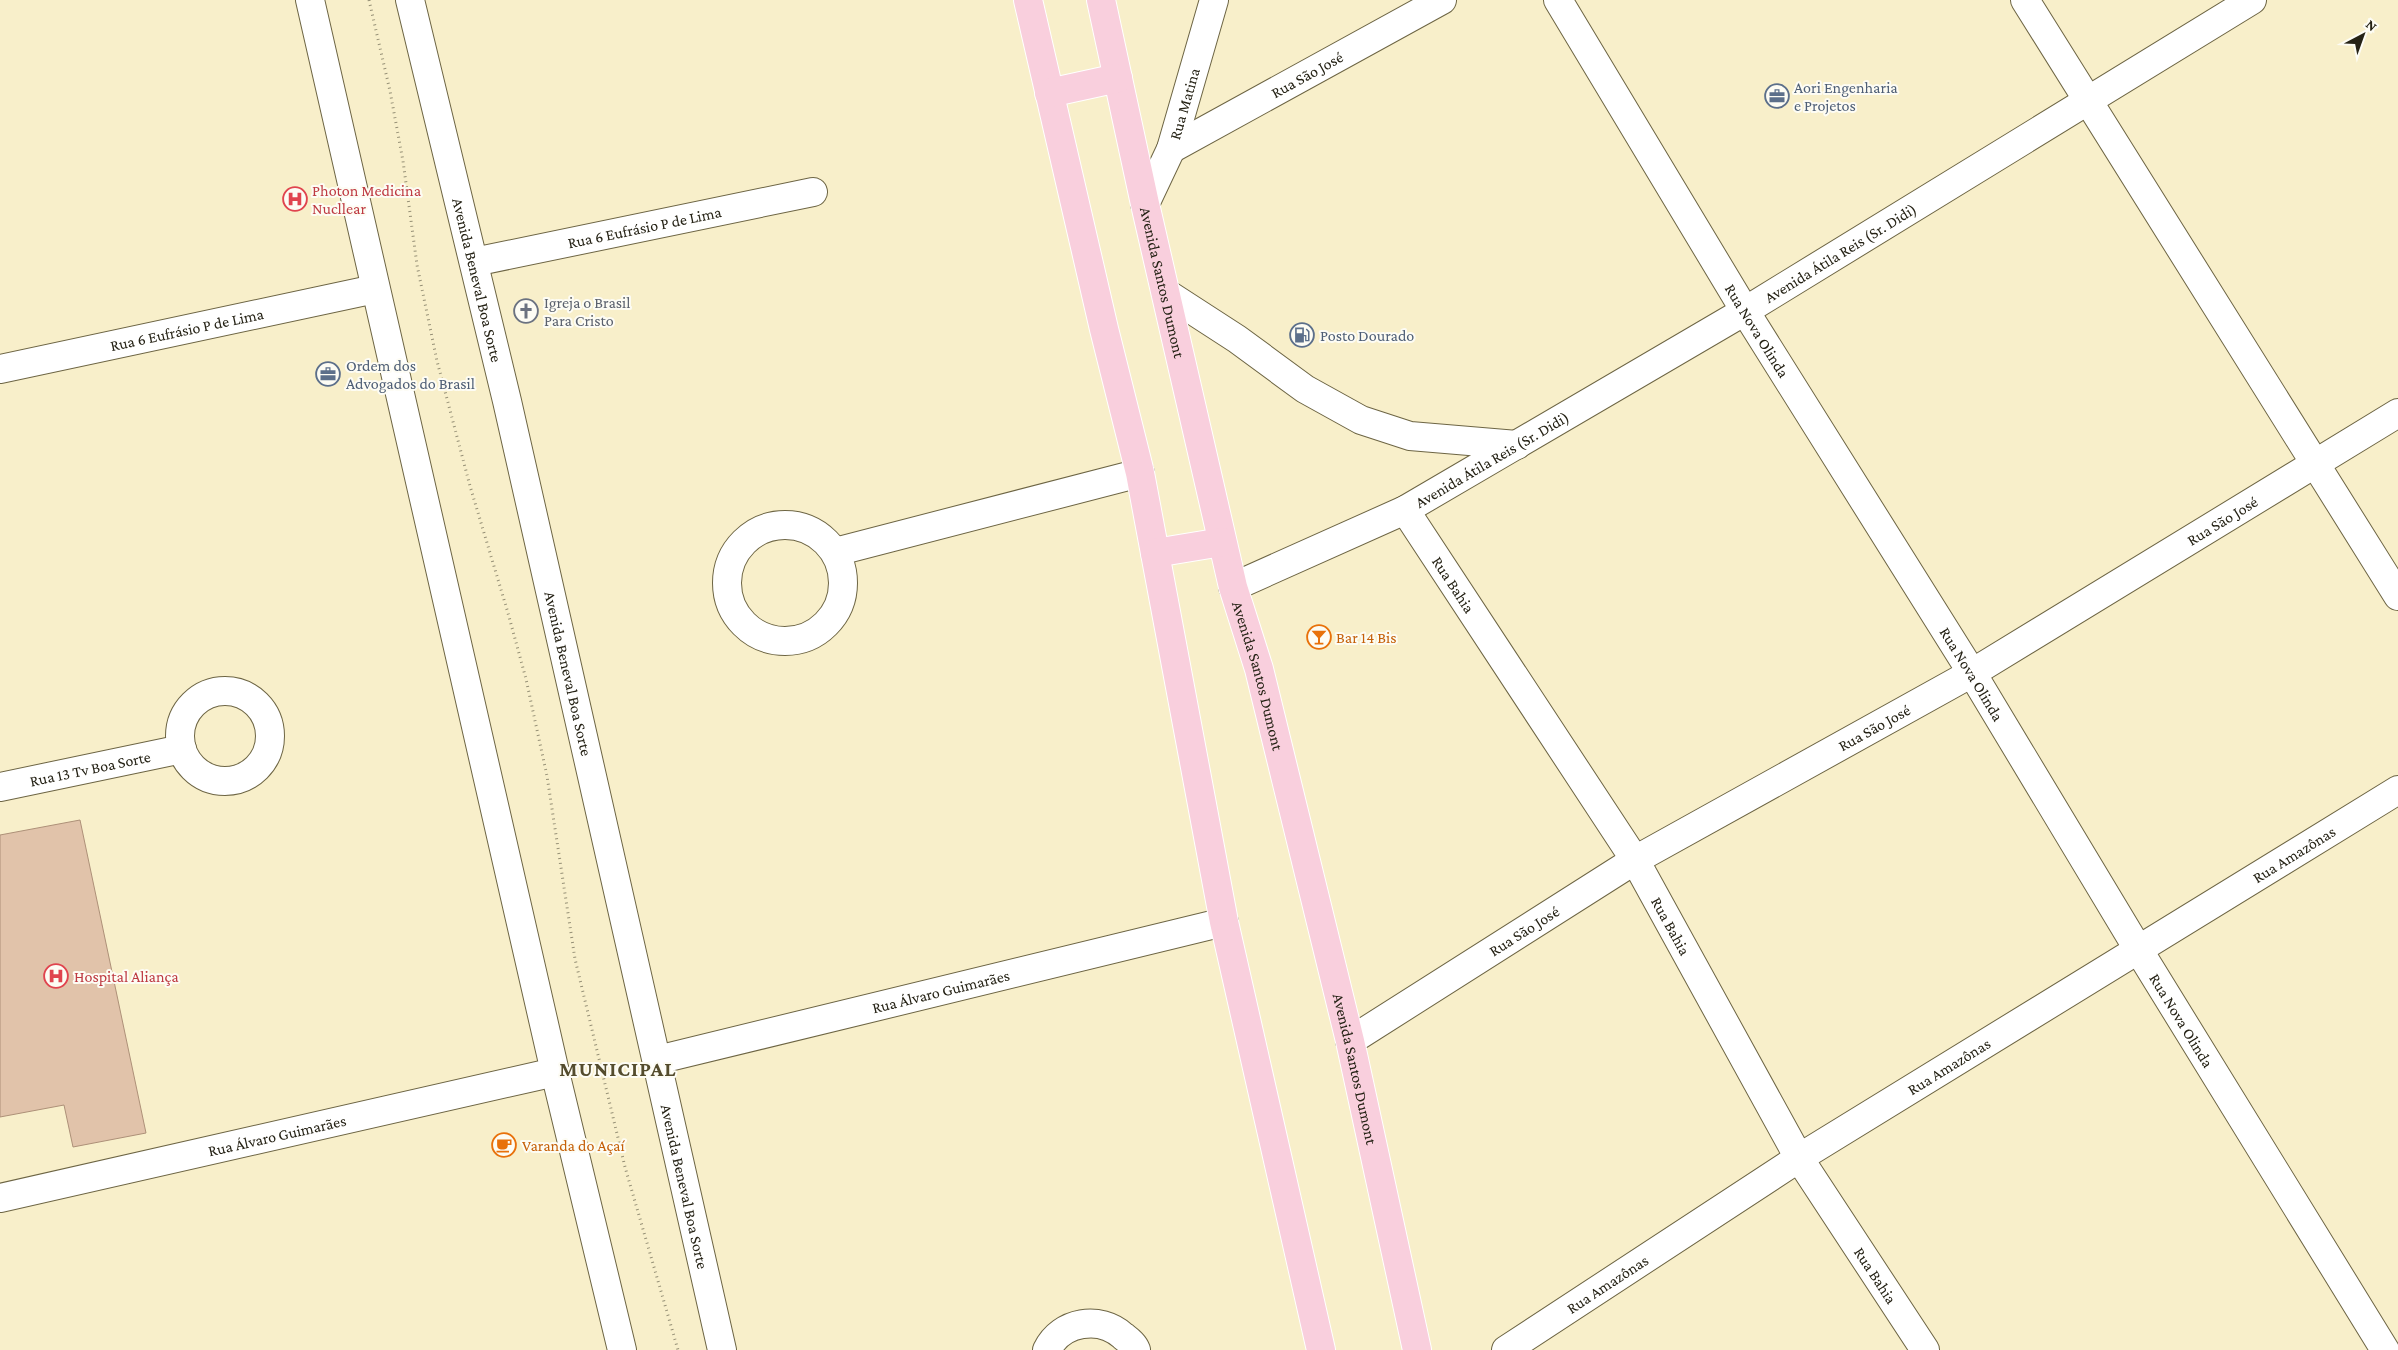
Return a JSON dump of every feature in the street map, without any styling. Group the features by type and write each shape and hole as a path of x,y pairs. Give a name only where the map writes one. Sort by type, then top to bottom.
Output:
{"main road":[{"path":"1028,0 1104,329 1140,473 1224,922 1322,1350"},
{"name":"Avenida Santos Dumont","path":"1101,0 1232,587 1259,669 1350,1041 1416,1350"},
{"path":"1049,93 1118,78"},
{"path":"1155,553 1222,542"}],"street":[{"path":"310,0 555,1072 622,1350"},
{"name":"Avenida Beneval Boa Sorte","path":"410,0 474,262 722,1350"},
{"name":"Rua Matina","path":"1145,204 1171,149 1214,0"},
{"name":"Rua São José","path":"1171,149 1442,0"},
{"name":"Rua Nova Olinda","path":"1558,0 1744,311 1972,673 2138,949 2385,1350"},
{"path":"2025,0 2314,465 2398,596"},
{"name":"Avenida Átila Reis (Sr. Didi)","path":"1232,587 1405,510 1744,311 2252,0"},
{"name":"Rua 6 Eufrásio P de Lima","path":"474,262 813,192"},
{"name":"Rua 6 Eufrásio P de Lima","path":"0,369 375,289"},
{"path":"1166,294 1237,339 1305,389 1361,420 1410,436 1517,444"},
{"name":"Rua São José","path":"1350,1041 1636,860 1972,673 2398,413"},
{"path":"835,552 1140,473"},
{"name":"Rua Bahia","path":"1405,510 1636,860 1799,1158 1925,1350"},
{"path":"781,524 801,526 820,535 835,552 843,571 843,592 836,612 822,628 805,638 785,641 764,638 745,627 735,615 728,600 726,586 728,567 736,548 750,535 762,528 781,524"},
{"name":"Rua 13 Tv Boa Sorte","path":"0,787 182,749"},
{"name":"Rua Amazônas","path":"1506,1350 1799,1158 2398,790"},
{"name":"Rua Álvaro Guimarães","path":"657,1060 1224,922"},
{"name":"Rua Álvaro Guimarães","path":"0,1198 555,1072"},
{"path":"1047,1350 1050,1344 1064,1331 1080,1324 1098,1322 1115,1328 1136,1350"}],"path":[{"path":"369,0 390,90 403,160 417,265 436,361 526,679 549,785 575,959 625,1167 678,1350"}],"building":[{"name":"Hospital Aliança","path":"80,820 146,1133 73,1147 64,1105 0,1117 0,835"}],"place":[{"name":"Aori Engenharia e Projetos","path":"1777,96"},
{"name":"Photon Medicina Nucllear","path":"295,199"},
{"name":"Igreja o Brasil Para Cristo","path":"526,311"},
{"name":"Posto Dourado","path":"1302,335"},
{"name":"Ordem dos Advogados do Brasil","path":"328,374"},
{"name":"Bar 14 Bis","path":"1319,637"},
{"name":"Hospital Aliança","path":"56,976"},
{"name":"Varanda do Açaí","path":"504,1145"}],"district":[{"name":"MUNICIPAL","path":"618,1069"}]}
